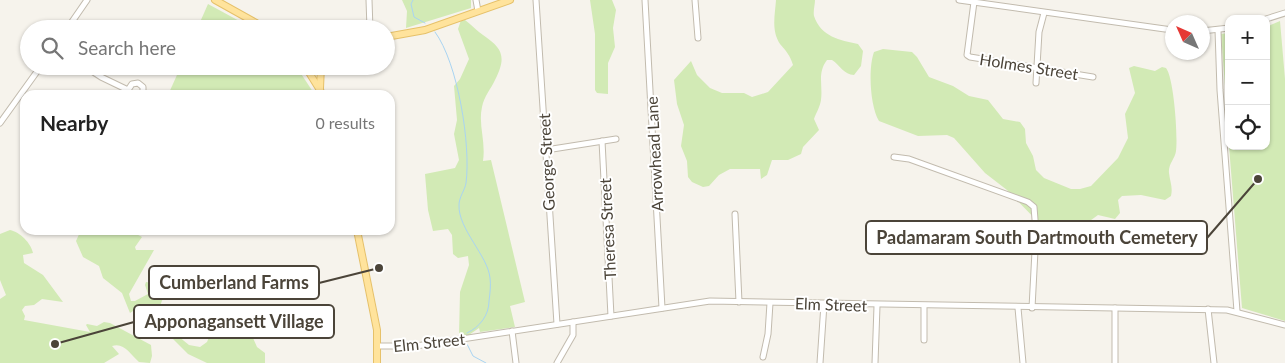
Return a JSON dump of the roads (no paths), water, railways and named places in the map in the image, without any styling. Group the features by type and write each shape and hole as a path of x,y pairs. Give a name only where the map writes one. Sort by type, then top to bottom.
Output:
{"main road":[{"path":"215,0 251,20"},
{"path":"395,36 416,32 510,0"},
{"path":"311,75 320,90"},
{"path":"321,75 321,90"},
{"path":"358,235 379,346 377,363"}],"street":[{"path":"73,20 87,0"},
{"path":"368,0 369,20"},
{"path":"476,0 478,11"},
{"name":"George Street","path":"536,0 557,324"},
{"name":"Arrowhead Lane","path":"645,0 662,308"},
{"path":"695,0 698,38"},
{"path":"959,0 1165,29"},
{"name":"Holmes Street","path":"974,2 967,54 1093,77"},
{"path":"1036,83 1039,32 1044,13"},
{"path":"1270,18 1285,13"},
{"path":"1210,30 1225,29"},
{"path":"1218,30 1220,90 1238,311"},
{"path":"23,90 34,75"},
{"path":"97,75 124,90"},
{"path":"129,90 132,84 138,83 143,87 143,90"},
{"path":"0,123 20,94"},
{"path":"546,150 616,139"},
{"name":"Theresa Street","path":"602,141 611,316"},
{"path":"894,157 909,159 1028,202 1034,208 1036,214 1032,308"},
{"path":"735,214 739,302"},
{"name":"Elm Street","path":"379,346 418,346 710,301 877,306 1208,309 1238,311 1285,325"},
{"path":"763,357 768,334 770,303"},
{"path":"820,363 824,304"},
{"path":"875,363 877,306"},
{"path":"924,306 924,340"},
{"path":"1018,308 1023,363"},
{"path":"1115,308 1115,363"},
{"path":"1208,309 1214,363"},
{"path":"557,363 572,335 572,322"},
{"path":"512,331 516,363"}],"waterway":[{"path":"413,0 411,4 414,17 425,23"},
{"path":"435,32 443,46 456,83 467,148 466,183 459,202 460,214 468,233 484,261 490,281 489,306 485,316 480,324 467,333"},
{"path":"467,344 473,356 486,363"}],"place":[{"name":"Padamaram South Dartmouth Cemetery","path":"1258,179"},
{"name":"Cumberland Farms","path":"379,268"},
{"name":"Apponagansett Village","path":"55,344"}]}
